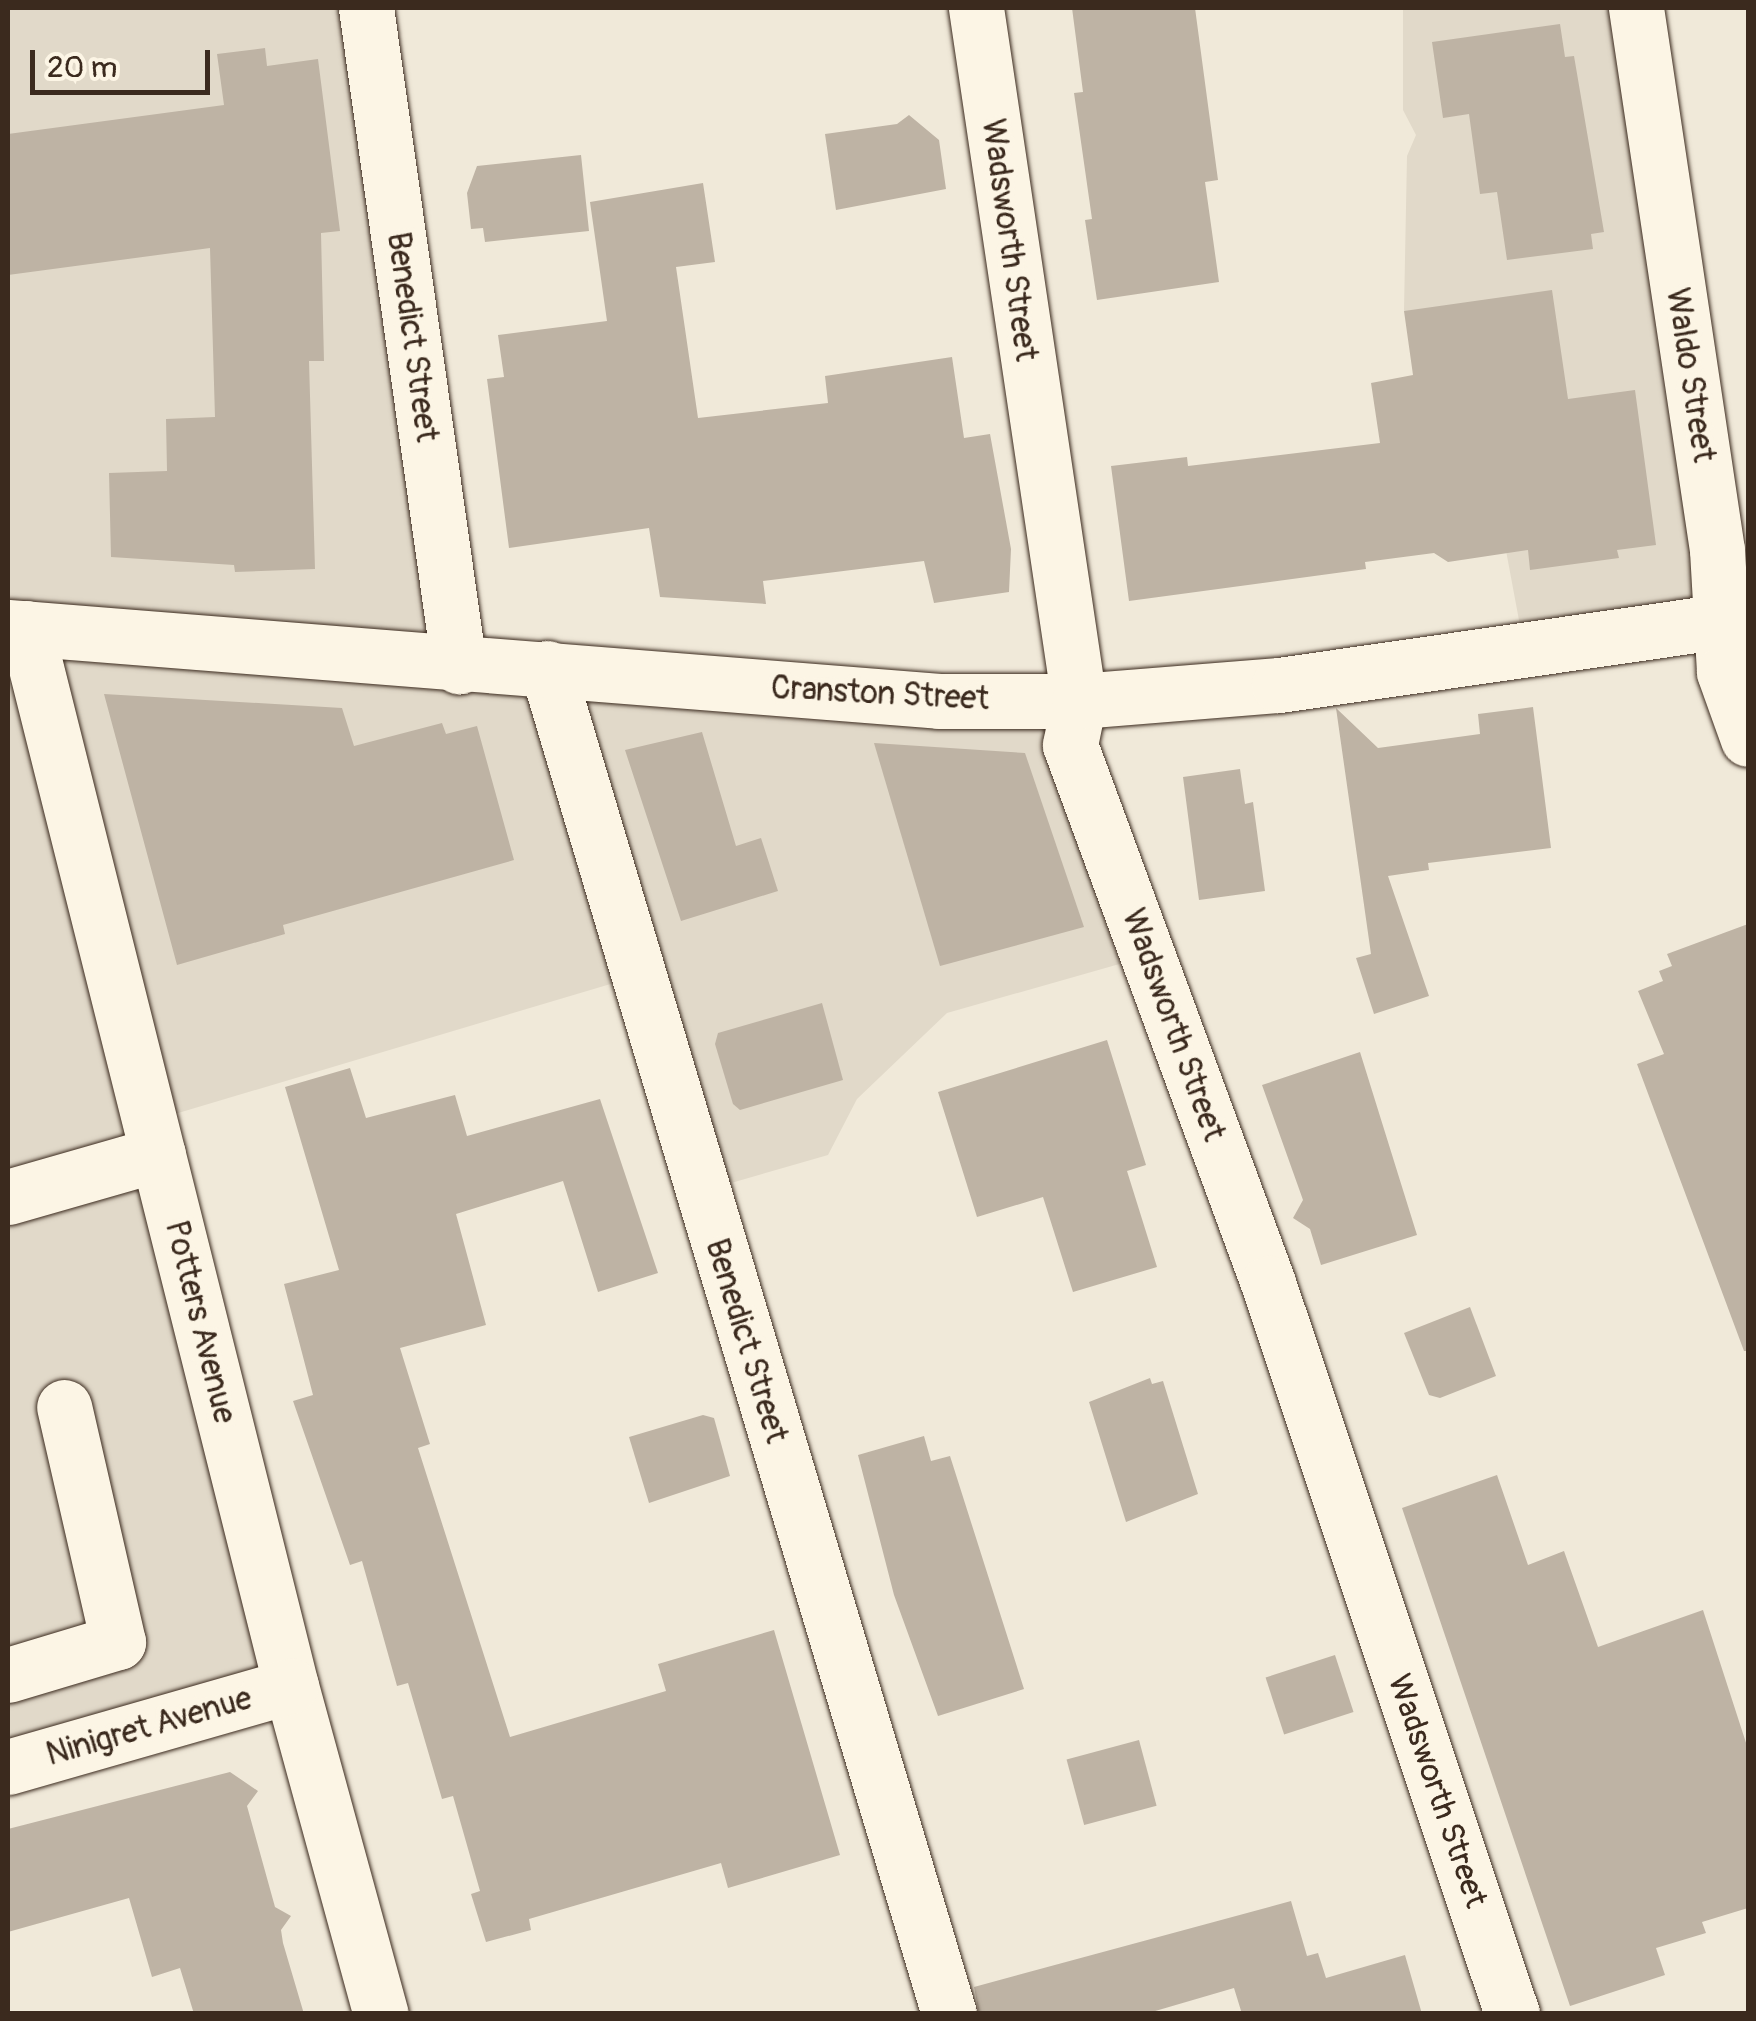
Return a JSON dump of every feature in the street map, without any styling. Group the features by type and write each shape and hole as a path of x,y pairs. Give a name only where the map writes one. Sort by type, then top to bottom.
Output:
{"street":[{"name":"Benedict Street","path":"366,8 459,666"},
{"name":"Wadsworth Street","path":"976,8 1080,701 1070,745 1268,1283 1512,2014"},
{"name":"Waldo Street","path":"1636,8 1717,550 1733,618 1724,672 1748,739"},
{"name":"Cranston Street","path":"16,628 939,701 1080,701 1278,686 1733,618"},
{"name":"Potters Avenue","path":"16,628 158,1154 291,1686 381,2014"},
{"name":"Benedict Street","path":"547,668 949,2014"},
{"path":"8,1197 158,1154"},
{"path":"8,1675 118,1642 64,1408"},
{"name":"Ninigret Avenue","path":"8,1767 291,1686"}],"shaded area":[{"path":"8,8 370,8 458,642 1062,704 1137,959 947,1013 857,1099 828,1155 693,1194 624,980 128,1128 275,1700 8,1778"},
{"path":"1403,8 1643,8 1710,603 1524,647 1496,497 1438,411 1404,310 1407,156 1416,135 1403,110"}],"building":[{"path":"1072,8 1195,8 1218,180 1205,182 1219,282 1097,300 1085,220 1092,219 1074,93 1083,92"},
{"path":"1560,24 1565,57 1574,56 1604,232 1591,234 1593,249 1507,260 1497,192 1480,194 1469,114 1443,118 1432,42"},
{"path":"265,48 267,66 318,59 340,231 321,233 324,361 309,361 315,569 235,572 234,565 111,557 109,473 167,471 166,419 215,417 210,248 8,275 8,134 224,105 217,54"},
{"path":"909,115 939,140 946,189 836,210 825,134 897,124"},
{"path":"581,155 589,231 485,242 483,228 471,229 467,193 477,166"},
{"path":"703,183 715,262 676,267 698,418 828,403 825,376 952,357 964,438 990,434 1011,549 1009,592 934,603 924,561 763,581 766,604 660,597 649,528 509,548 487,379 504,377 498,335 607,321 590,202"},
{"path":"1552,290 1568,399 1635,390 1656,545 1617,550 1619,558 1530,570 1528,550 1448,562 1434,553 1365,562 1366,569 1129,601 1111,466 1187,457 1188,466 1380,443 1371,383 1413,375 1404,311"},
{"path":"104,694 342,708 354,746 442,723 446,734 477,726 514,860 283,925 285,934 177,965"},
{"path":"1533,707 1551,848 1428,863 1429,870 1388,876 1429,996 1374,1014 1356,958 1371,954 1336,708 1378,748 1480,734 1478,714"},
{"path":"702,732 736,846 761,838 778,891 681,921 625,750"},
{"path":"874,743 1025,753 1084,927 940,966"},
{"path":"1240,769 1245,804 1253,802 1265,891 1199,900 1183,777"},
{"path":"1748,924 1748,1351 1744,1351 1637,1064 1664,1054 1638,991 1663,981 1659,971 1672,966 1667,954"},
{"path":"822,1003 843,1080 740,1110 733,1104 715,1044 718,1033"},
{"path":"1107,1040 1146,1165 1127,1171 1157,1267 1073,1292 1043,1197 977,1217 938,1092"},
{"path":"1360,1052 1417,1235 1321,1265 1310,1229 1293,1218 1303,1200 1262,1085"},
{"path":"350,1068 366,1118 455,1095 467,1136 600,1099 658,1273 598,1292 563,1181 456,1214 486,1325 400,1348 430,1444 418,1448 510,1737 666,1691 658,1664 774,1630 840,1855 728,1888 721,1863 529,1919 531,1930 486,1942 471,1894 480,1891 453,1796 442,1799 408,1683 397,1686 362,1561 350,1565 293,1401 313,1395 284,1284 339,1270 285,1087"},
{"path":"1470,1307 1496,1376 1440,1398 1429,1395 1404,1333"},
{"path":"1150,1378 1152,1384 1163,1381 1198,1494 1126,1522 1089,1402"},
{"path":"703,1415 714,1418 730,1476 649,1503 629,1437"},
{"path":"924,1436 931,1461 950,1456 1024,1689 938,1716 894,1595 858,1455"},
{"path":"1497,1475 1528,1565 1564,1551 1598,1647 1703,1610 1748,1749 1748,1908 1702,1922 1706,1933 1656,1948 1665,1975 1570,2006 1402,1508"},
{"path":"1335,1655 1354,1712 1284,1735 1266,1678"},
{"path":"1139,1740 1157,1806 1084,1825 1067,1759"},
{"path":"230,1772 258,1791 247,1806 275,1907 291,1916 281,1930 304,2014 194,2014 180,1968 152,1977 129,1898 8,1932 8,1829"},
{"path":"1291,1901 1307,1956 1318,1953 1326,1978 1405,1955 1422,2014 1242,2014 1234,1988 1145,2014 979,2014 974,1987"}]}
